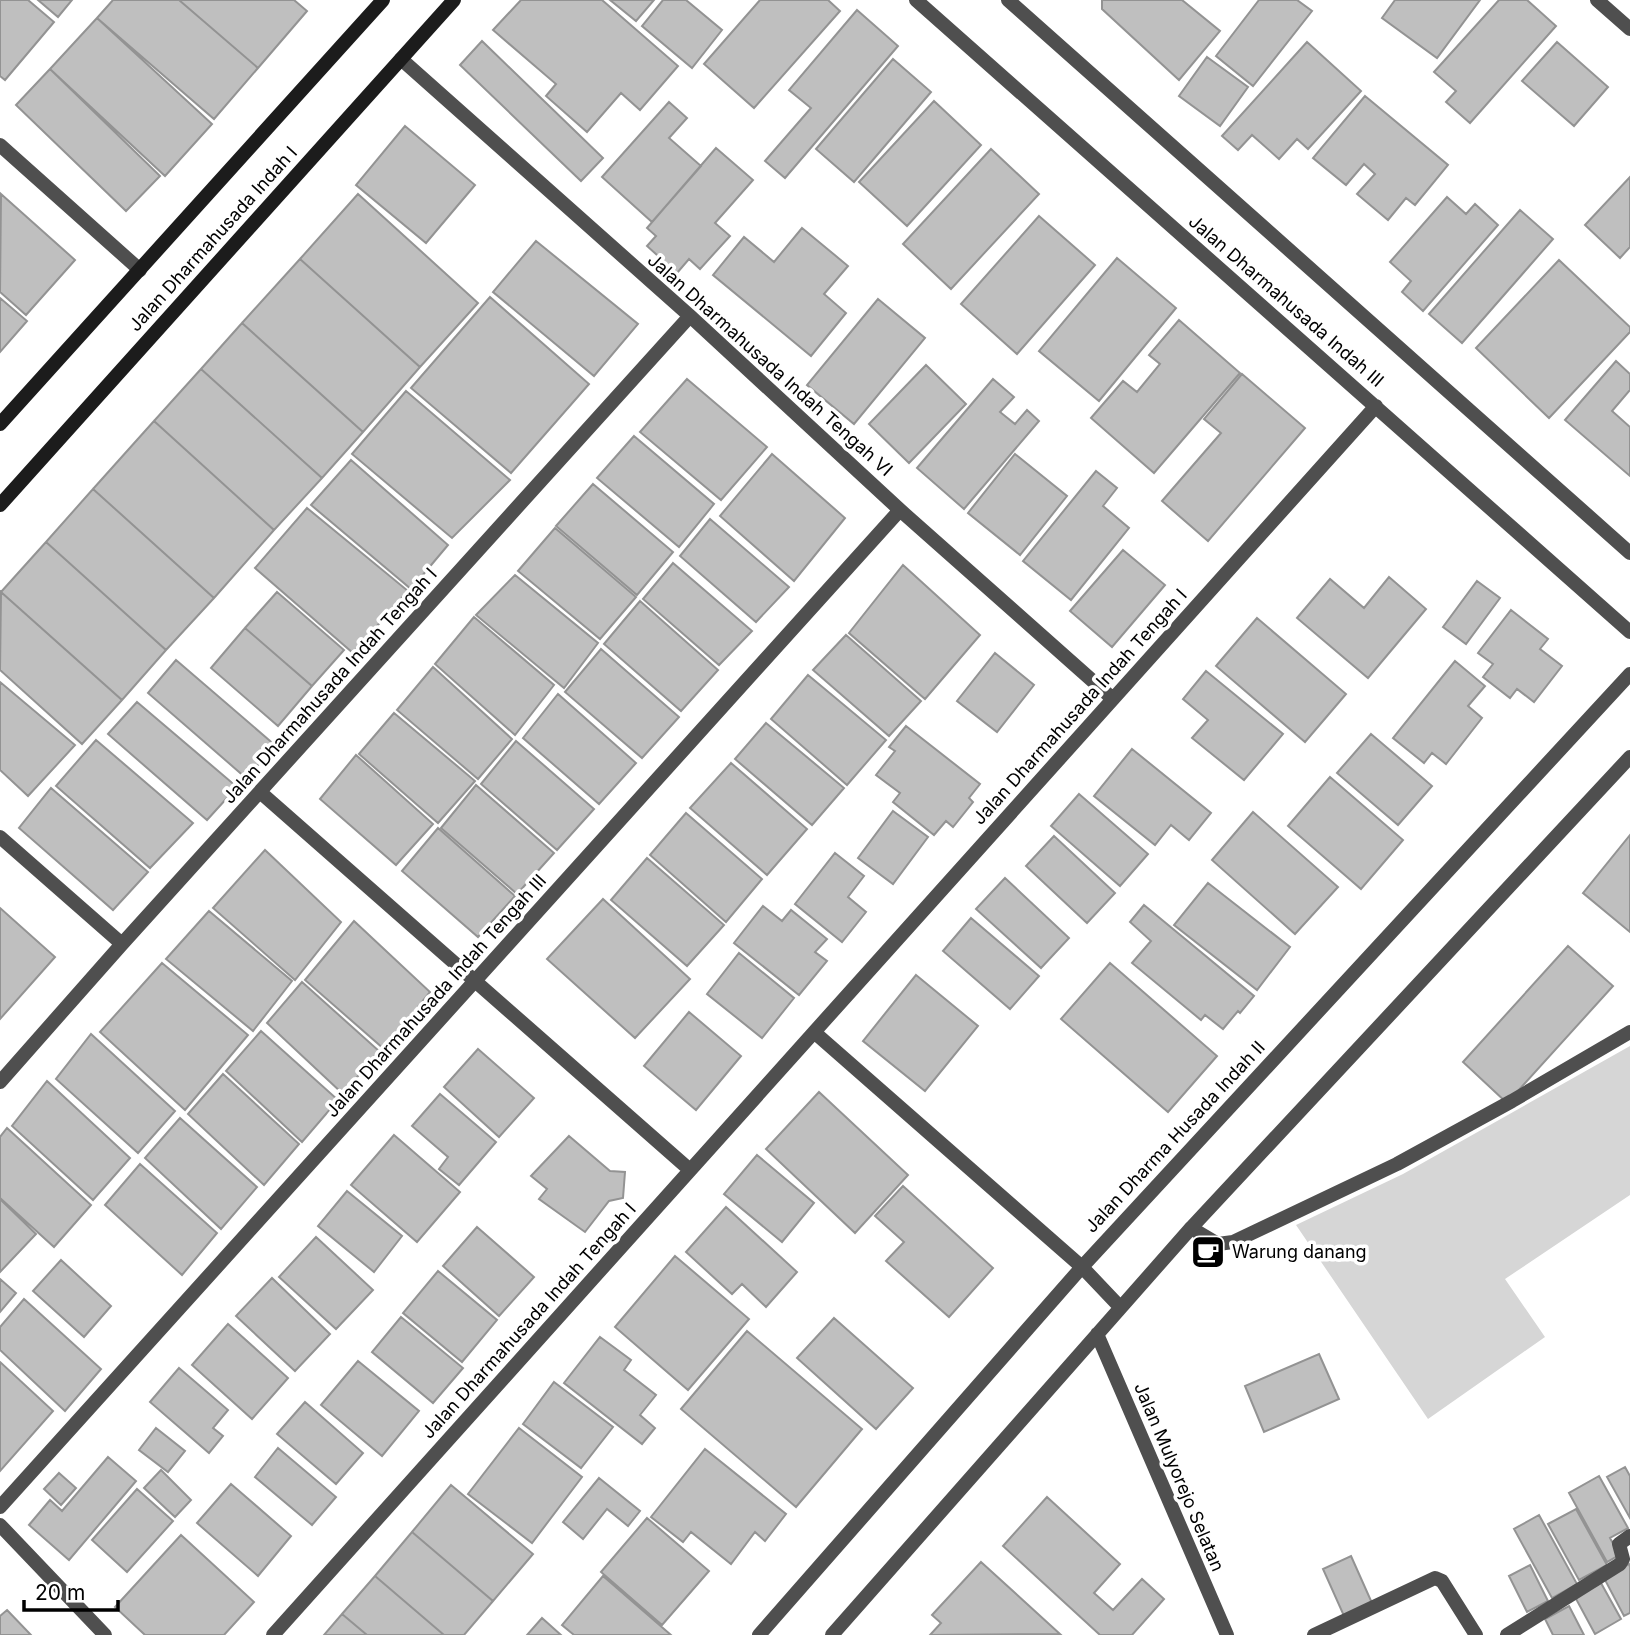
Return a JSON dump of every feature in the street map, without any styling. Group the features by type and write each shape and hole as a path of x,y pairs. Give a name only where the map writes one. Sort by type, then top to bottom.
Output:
{"main road":[{"name":"Jalan Dharmahusada Indah I","path":"0,425 383,0"},
{"name":"Jalan Dharmahusada Indah I","path":"0,505 454,0"}],"street":[{"name":"Jalan Dharmahusada Indah III","path":"916,0 1630,632"},
{"path":"1008,0 1630,553"},
{"path":"1597,0 1630,29"},
{"name":"Jalan Dharmahusada Indah Tengah VI","path":"401,59 1113,699"},
{"path":"0,145 140,270"},
{"name":"Jalan Dharmahusada Indah Tengah I","path":"0,1082 690,316"},
{"name":"Jalan Dharmahusada Indah Tengah I","path":"273,1635 1376,406"},
{"name":"Jalan Dharmahusada Indah Tengah III","path":"0,1507 900,510"},
{"name":"Jalan Dharma Husada Indah II","path":"759,1635 1082,1266 1630,674"},
{"path":"832,1635 1191,1228 1630,757"},
{"path":"260,792 690,1170"},
{"path":"0,837 122,944"},
{"path":"814,1032 1082,1266 1120,1307"},
{"path":"1191,1228 1218,1244 1233,1242 1397,1164 1630,1032"},
{"name":"Jalan Mulyorejo Selatan","path":"1097,1334 1227,1635"},
{"path":"0,1525 105,1635"},
{"path":"1507,1635 1621,1562 1619,1545 1630,1536"},
{"path":"1314,1635 1435,1578 1443,1583 1476,1635"}],"shaded area":[{"path":"1630,1046 1630,1195 1505,1279 1545,1337 1428,1419 1296,1225 1403,1174"}],"building":[{"path":"0,0 28,0 54,22 5,80 0,76"},
{"path":"38,0 72,0 58,17"},
{"path":"113,0 179,0 258,68 214,119 97,18"},
{"path":"179,0 294,0 307,11 258,68"},
{"path":"521,0 602,0 678,66 640,110 621,93 587,132 546,96 556,84 493,30"},
{"path":"610,0 654,0 636,21"},
{"path":"663,0 686,0 722,30 692,68 642,26"},
{"path":"760,0 828,0 840,11 754,108 704,64"},
{"path":"1102,0 1182,0 1220,31 1179,80 1102,9"},
{"path":"1259,0 1297,0 1312,11 1253,86 1216,56"},
{"path":"1395,0 1480,0 1437,58 1382,18"},
{"path":"1499,0 1527,0 1556,26 1470,123 1446,102 1456,91 1434,72"},
{"path":"857,10 898,46 785,178 765,161 811,108 789,90"},
{"path":"97,18 212,124 165,176 50,69"},
{"path":"482,41 603,158 581,181 460,65"},
{"path":"1307,42 1361,91 1308,149 1297,139 1279,159 1252,135 1238,150 1222,136"},
{"path":"1557,42 1608,87 1574,126 1522,81"},
{"path":"1207,57 1248,87 1220,126 1179,96"},
{"path":"893,59 931,92 854,182 816,149"},
{"path":"50,69 160,176 126,211 16,105"},
{"path":"1365,96 1448,165 1415,205 1406,198 1388,220 1357,194 1375,174 1364,164 1346,185 1313,158"},
{"path":"934,101 981,145 907,226 859,182"},
{"path":"669,102 687,118 669,138 701,166 652,222 602,177"},
{"path":"405,126 475,185 426,243 356,185"},
{"path":"716,148 753,180 715,223 730,236 700,269 689,259 677,273 647,246 656,236 647,228"},
{"path":"991,149 1039,194 951,289 903,244"},
{"path":"1630,177 1630,247 1620,258 1585,225"},
{"path":"1,194 75,260 26,315 0,292"},
{"path":"358,194 478,303 420,367 300,259"},
{"path":"1447,197 1466,214 1475,204 1498,225 1423,311 1402,292 1411,281 1390,262"},
{"path":"1520,210 1553,239 1462,343 1429,314"},
{"path":"1039,216 1095,265 1017,354 961,304"},
{"path":"802,228 848,266 824,294 846,313 811,356 713,275 744,237 774,262"},
{"path":"536,241 638,324 594,376 493,292"},
{"path":"1117,258 1176,308 1099,401 1039,351"},
{"path":"300,259 420,367 363,432 242,323"},
{"path":"1559,260 1630,327 1630,332 1549,418 1476,348"},
{"path":"490,297 589,384 511,473 411,388"},
{"path":"0,298 27,321 0,352"},
{"path":"878,299 925,338 854,424 807,385"},
{"path":"1179,320 1240,373 1154,473 1091,418 1123,381 1137,392 1160,364 1149,355"},
{"path":"242,323 363,432 322,478 201,369"},
{"path":"1616,361 1630,374 1630,390 1612,411 1630,427 1630,476 1565,420"},
{"path":"926,365 966,404 909,463 869,424"},
{"path":"201,369 322,478 274,530 154,421"},
{"path":"1242,374 1305,428 1208,541 1162,501 1221,433 1204,419"},
{"path":"687,379 767,447 721,500 640,432"},
{"path":"993,379 1014,397 1000,412 1015,424 1027,410 1039,421 964,509 917,468"},
{"path":"406,391 510,480 452,538 352,454"},
{"path":"154,421 274,530 214,598 93,489"},
{"path":"634,436 714,504 679,547 597,478"},
{"path":"772,454 845,518 794,581 720,516"},
{"path":"1015,454 1067,496 1020,555 968,513"},
{"path":"351,460 448,545 411,589 311,505"},
{"path":"1096,471 1117,488 1103,506 1129,528 1071,600 1023,561"},
{"path":"593,484 673,552 637,595 556,526"},
{"path":"93,489 214,598 166,650 46,542"},
{"path":"307,508 408,591 353,653 255,568"},
{"path":"710,519 789,587 756,622 680,556"},
{"path":"555,528 636,597 600,639 518,571"},
{"path":"46,542 166,650 122,700 1,592"},
{"path":"1123,550 1165,585 1112,647 1070,611"},
{"path":"673,563 752,631 719,665 643,599"},
{"path":"903,565 980,635 925,699 849,633"},
{"path":"515,575 598,643 564,688 476,615"},
{"path":"1389,577 1426,609 1368,678 1297,618 1330,579 1364,608"},
{"path":"1477,581 1500,598 1466,644 1443,627"},
{"path":"1,592 122,700 82,744 0,670"},
{"path":"277,592 344,650 312,686 245,628"},
{"path":"640,601 718,670 681,711 604,644"},
{"path":"1511,610 1548,639 1540,649 1562,666 1534,702 1517,689 1510,698 1483,677 1493,664 1478,653"},
{"path":"474,617 554,685 515,735 435,664"},
{"path":"1257,618 1346,694 1305,742 1216,666"},
{"path":"245,628 312,686 278,726 211,668"},
{"path":"846,635 921,701 889,736 813,670"},
{"path":"601,649 679,717 642,758 565,692"},
{"path":"995,653 1034,685 997,732 957,701"},
{"path":"176,660 276,746 246,778 148,693"},
{"path":"1455,661 1485,686 1468,706 1482,718 1446,764 1432,753 1424,763 1393,738"},
{"path":"433,667 512,739 478,779 397,710"},
{"path":"1206,671 1283,734 1244,780 1192,738 1208,720 1183,699"},
{"path":"808,675 886,740 847,785 771,719"},
{"path":"0,682 75,745 28,796 0,770"},
{"path":"558,694 636,763 599,804 523,738"},
{"path":"137,702 237,787 207,820 108,734"},
{"path":"394,713 475,781 438,823 359,754"},
{"path":"766,723 844,788 812,825 735,759"},
{"path":"906,726 980,784 969,798 973,802 953,827 946,821 934,835 893,802 900,793 876,775 895,751 889,747"},
{"path":"1371,734 1432,786 1398,825 1337,773"},
{"path":"96,740 193,823 150,868 56,786"},
{"path":"516,741 594,809 557,850 481,784"},
{"path":"1132,749 1211,813 1189,840 1171,825 1155,845 1094,796"},
{"path":"356,755 433,824 396,865 320,799"},
{"path":"731,763 807,829 767,875 690,808"},
{"path":"1330,777 1403,840 1361,889 1288,826"},
{"path":"476,785 554,853 517,894 441,828"},
{"path":"51,788 148,872 113,910 19,828"},
{"path":"1079,794 1148,854 1120,886 1051,826"},
{"path":"893,811 928,837 893,884 858,858"},
{"path":"1253,812 1338,887 1295,934 1212,860"},
{"path":"686,813 762,879 726,922 650,855"},
{"path":"438,828 515,896 478,937 402,871"},
{"path":"1630,835 1630,932 1583,893"},
{"path":"1054,836 1115,893 1087,923 1026,866"},
{"path":"265,850 341,922 295,980 213,908"},
{"path":"835,853 864,876 848,897 866,912 842,942 795,904"},
{"path":"647,858 724,925 687,966 611,900"},
{"path":"1005,878 1069,938 1041,968 976,909"},
{"path":"1208,883 1290,947 1257,990 1174,925"},
{"path":"603,899 690,979 635,1038 547,959"},
{"path":"1144,905 1254,996 1223,1029 1205,1015 1201,1020 1132,963 1151,941 1130,922"},
{"path":"763,906 782,921 791,910 827,939 815,952 827,961 799,995 734,943"},
{"path":"0,908 55,957 0,1019"},
{"path":"209,911 292,981 253,1031 166,959"},
{"path":"971,918 1039,976 1010,1009 943,951"},
{"path":"354,921 430,992 384,1049 305,980"},
{"path":"1568,946 1613,986 1507,1103 1463,1062"},
{"path":"739,953 794,998 762,1038 707,994"},
{"path":"162,963 248,1035 185,1110 100,1032"},
{"path":"1110,963 1217,1056 1168,1112 1061,1019"},
{"path":"916,975 978,1026 925,1091 863,1041"},
{"path":"302,982 379,1051 343,1094 267,1023"},
{"path":"689,1012 741,1056 696,1110 644,1066"},
{"path":"261,1031 338,1100 302,1142 226,1071"},
{"path":"91,1034 175,1111 138,1153 56,1079"},
{"path":"478,1049 534,1098 499,1137 444,1087"},
{"path":"223,1074 299,1144 264,1185 188,1114"},
{"path":"47,1081 130,1158 93,1200 12,1126"},
{"path":"819,1092 908,1175 855,1233 766,1149"},
{"path":"440,1094 496,1142 459,1185 439,1169 448,1157 412,1126"},
{"path":"180,1118 257,1187 221,1229 145,1158"},
{"path":"7,1128 91,1205 54,1247 0,1198 0,1137"},
{"path":"394,1135 460,1192 417,1242 351,1185"},
{"path":"569,1136 610,1171 625,1172 623,1198 609,1201 585,1232 539,1199 547,1189 531,1176"},
{"path":"757,1155 814,1203 782,1242 724,1194"},
{"path":"140,1164 217,1233 182,1275 105,1205"},
{"path":"903,1186 993,1268 949,1317 886,1261 904,1242 875,1216"},
{"path":"347,1191 402,1236 374,1272 318,1226"},
{"path":"0,1199 36,1234 0,1272"},
{"path":"726,1207 797,1272 766,1307 742,1284 732,1294 686,1252"},
{"path":"477,1227 534,1277 499,1316 443,1266"},
{"path":"316,1237 373,1290 336,1329 279,1277"},
{"path":"675,1256 749,1319 688,1390 615,1327"},
{"path":"61,1260 111,1306 84,1337 33,1291"},
{"path":"438,1271 497,1320 462,1362 403,1313"},
{"path":"272,1278 330,1334 295,1371 236,1316"},
{"path":"0,1279 16,1293 0,1312"},
{"path":"24,1299 101,1369 65,1411 0,1350 0,1327"},
{"path":"401,1317 463,1368 433,1403 372,1352"},
{"path":"834,1318 913,1388 876,1429 797,1358"},
{"path":"228,1324 288,1378 252,1419 192,1365"},
{"path":"747,1331 862,1429 796,1507 681,1409"},
{"path":"600,1337 631,1360 624,1370 656,1395 640,1415 655,1428 642,1444 564,1383"},
{"path":"1319,1354 1339,1399 1264,1432 1245,1386"},
{"path":"358,1361 419,1411 382,1456 321,1405"},
{"path":"0,1362 53,1411 0,1471"},
{"path":"179,1368 228,1410 213,1428 223,1436 209,1453 150,1402"},
{"path":"554,1382 613,1427 581,1468 523,1424"},
{"path":"305,1402 363,1453 336,1484 277,1434"},
{"path":"156,1428 185,1451 168,1472 139,1450"},
{"path":"519,1428 582,1477 532,1543 468,1494"},
{"path":"278,1448 336,1497 312,1525 255,1477"},
{"path":"705,1449 786,1514 765,1541 755,1532 731,1564 691,1532 683,1542 651,1517"},
{"path":"108,1457 136,1481 69,1560 29,1525 50,1500 62,1511"},
{"path":"1625,1467 1630,1476 1630,1518 1607,1477"},
{"path":"161,1470 191,1500 175,1517 144,1488"},
{"path":"59,1473 76,1488 61,1505 44,1489"},
{"path":"1599,1476 1628,1528 1610,1538 1619,1555 1607,1562 1569,1493"},
{"path":"599,1478 640,1511 628,1526 607,1509 583,1539 563,1522"},
{"path":"231,1484 291,1536 258,1576 197,1523"},
{"path":"451,1485 533,1554 493,1601 412,1532"},
{"path":"137,1489 173,1521 127,1572 92,1540"},
{"path":"1047,1497 1120,1564 1094,1593 1113,1610 1142,1579 1164,1599 1132,1635 1100,1635 1003,1546"},
{"path":"1576,1509 1607,1565 1579,1580 1548,1524"},
{"path":"1539,1515 1577,1584 1552,1598 1514,1529"},
{"path":"647,1518 709,1571 662,1625 601,1572"},
{"path":"412,1532 493,1601 464,1635 444,1635 375,1576"},
{"path":"181,1535 254,1602 224,1635 145,1635 115,1607"},
{"path":"1351,1556 1372,1603 1344,1616 1323,1569"},
{"path":"981,1562 1060,1634 930,1635 941,1623 932,1615"},
{"path":"1629,1564 1630,1613 1624,1616 1604,1578"},
{"path":"1530,1565 1548,1601 1527,1612 1509,1576"},
{"path":"375,1576 444,1635 367,1635 342,1614"},
{"path":"603,1576 671,1635 574,1635 562,1625"},
{"path":"1601,1583 1621,1619 1595,1634 1575,1597"},
{"path":"1569,1606 1584,1635 1553,1635 1545,1619"},
{"path":"7,1610 31,1635 0,1635 0,1616"},
{"path":"342,1614 367,1635 324,1635"},
{"path":"542,1618 561,1635 527,1635"}],"place":[{"name":"Warung danang","path":"1208,1252"}]}
